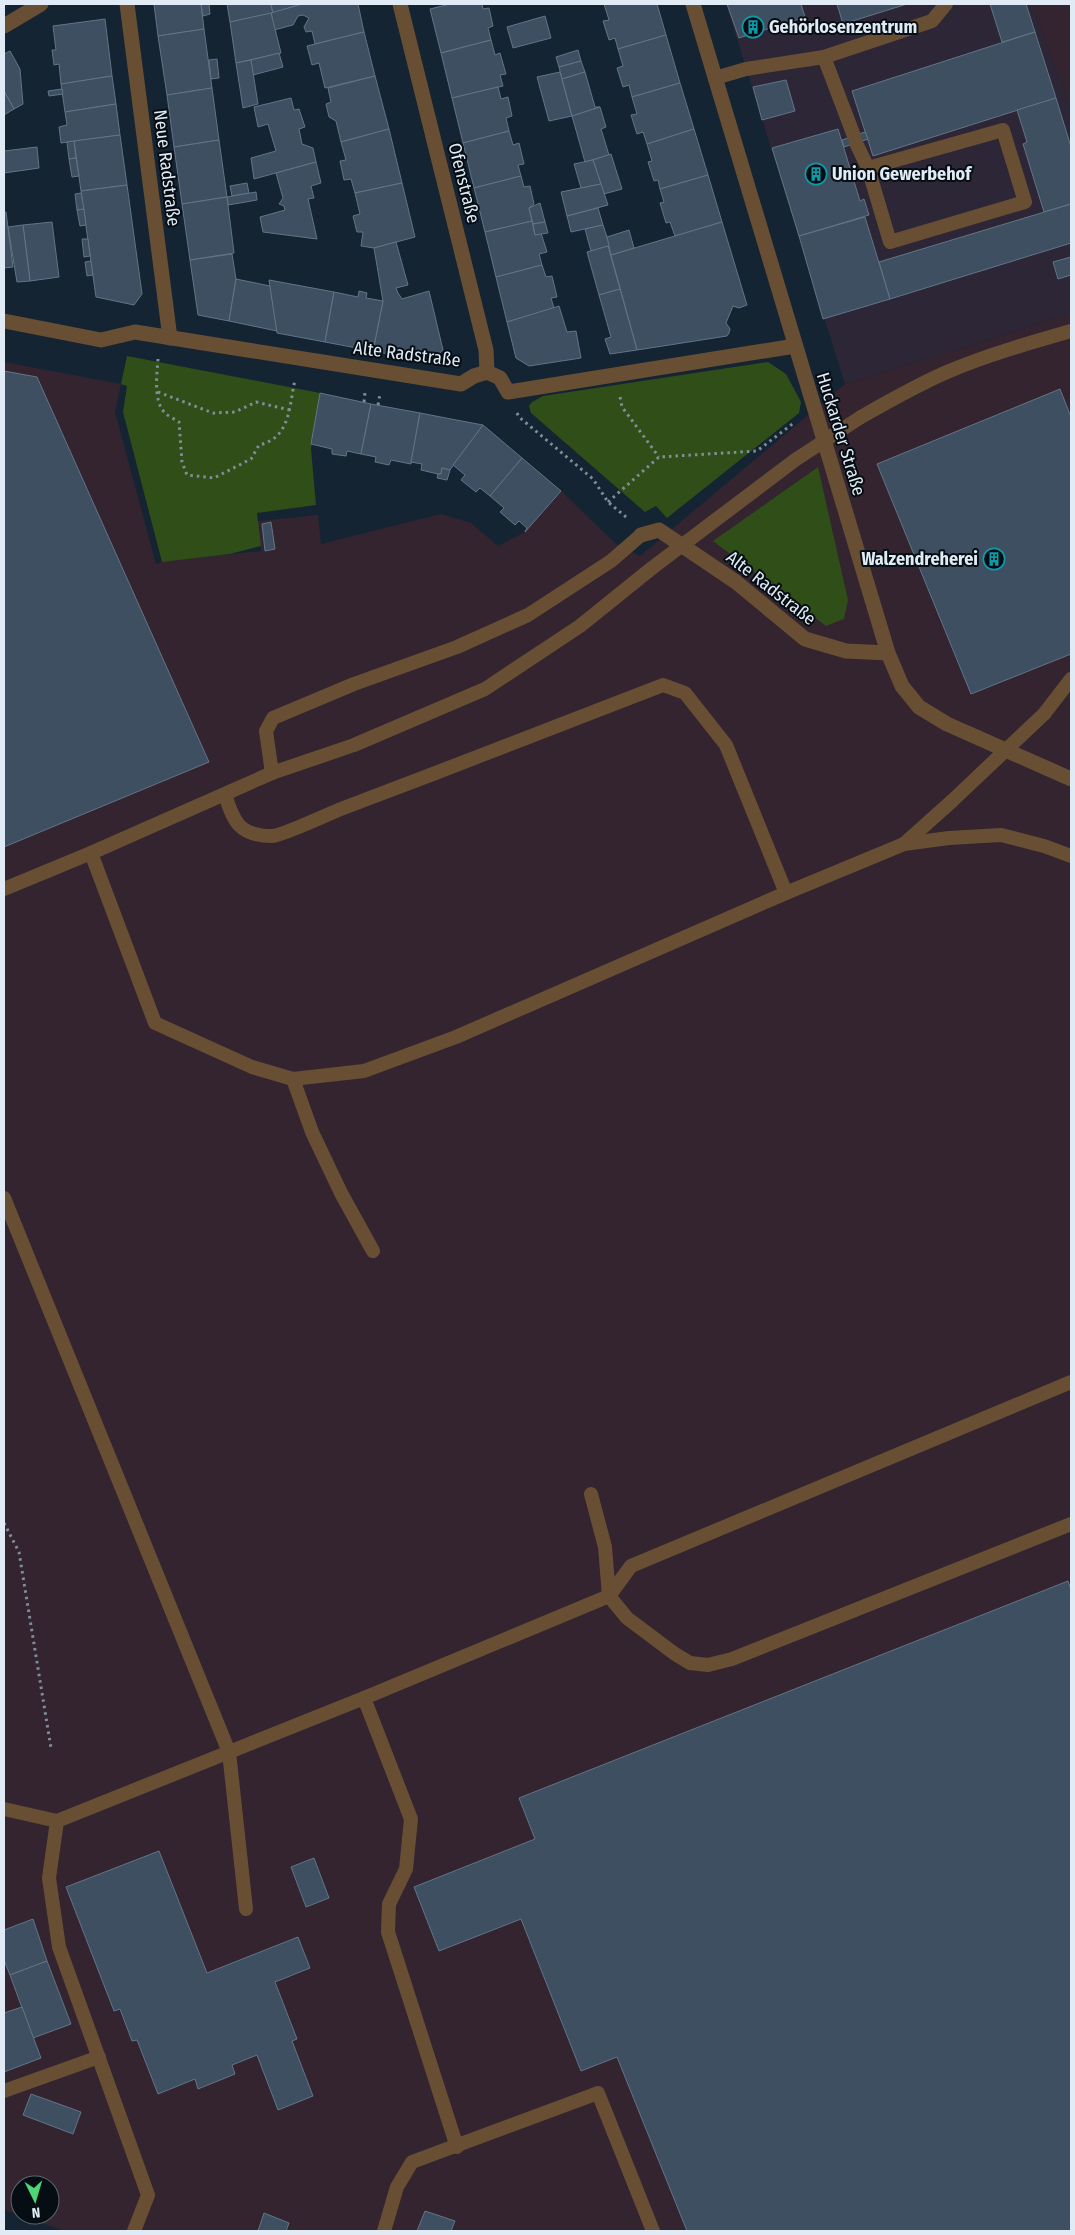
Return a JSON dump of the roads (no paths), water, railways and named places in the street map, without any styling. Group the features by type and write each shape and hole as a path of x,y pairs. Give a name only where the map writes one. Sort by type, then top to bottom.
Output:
{"street":[{"path":"4,26 41,4"},
{"name":"Neue Radstraße","path":"127,4 170,338"},
{"name":"Ofenstraße","path":"400,4 486,350 487,372"},
{"name":"Huckarder Straße","path":"693,4 888,653 902,686 919,707 947,724 1071,779"},
{"name":"Alte Radstraße","path":"4,322 101,340 135,332 461,384 474,376 487,372"},
{"path":"487,372 500,378 508,392 795,346"},
{"name":"Alte Radstraße","path":"641,535 659,530 736,582 805,639 846,651 888,653"}],"lane":[{"path":"715,78 746,69 824,56 932,21 946,4"},
{"path":"824,56 868,168 890,242 1025,202 1003,130 868,168"},
{"path":"4,889 91,853 272,773 354,745 485,688 580,626 652,568 795,460 861,416 947,372 996,353 1071,331"},
{"path":"272,773 266,731 273,718 346,688 456,647 528,615 611,561 641,535"},
{"path":"904,844 1044,714 1071,679"},
{"path":"225,794 231,815 236,823 247,833 274,836 663,685 685,693 726,745 786,893"},
{"path":"91,853 155,1023 252,1067 293,1079 364,1071 456,1037 786,893 904,844 949,838 1002,835 1044,846 1071,856"},
{"path":"293,1079 312,1132 341,1193 373,1251"},
{"path":"4,1198 229,1752 246,1909"},
{"path":"4,1809 57,1821 364,1698 609,1596 631,1566 1071,1382"},
{"path":"591,1494 605,1547 609,1596 627,1618 675,1654 690,1663 708,1665 732,1659 1071,1524"},
{"path":"364,1698 411,1819 406,1869 389,1904 388,1932 457,2147"},
{"path":"57,1821 49,1878 59,1947 148,2195 134,2231"},
{"path":"4,2091 99,2057"},
{"path":"384,2231 397,2187 412,2162 598,2094 653,2231"}],"place":[{"name":"Gehörlosenzentrum","path":"753,27"},
{"name":"Union Gewerbehof","path":"816,174"},
{"name":"Walzendreherei","path":"994,559"}]}
